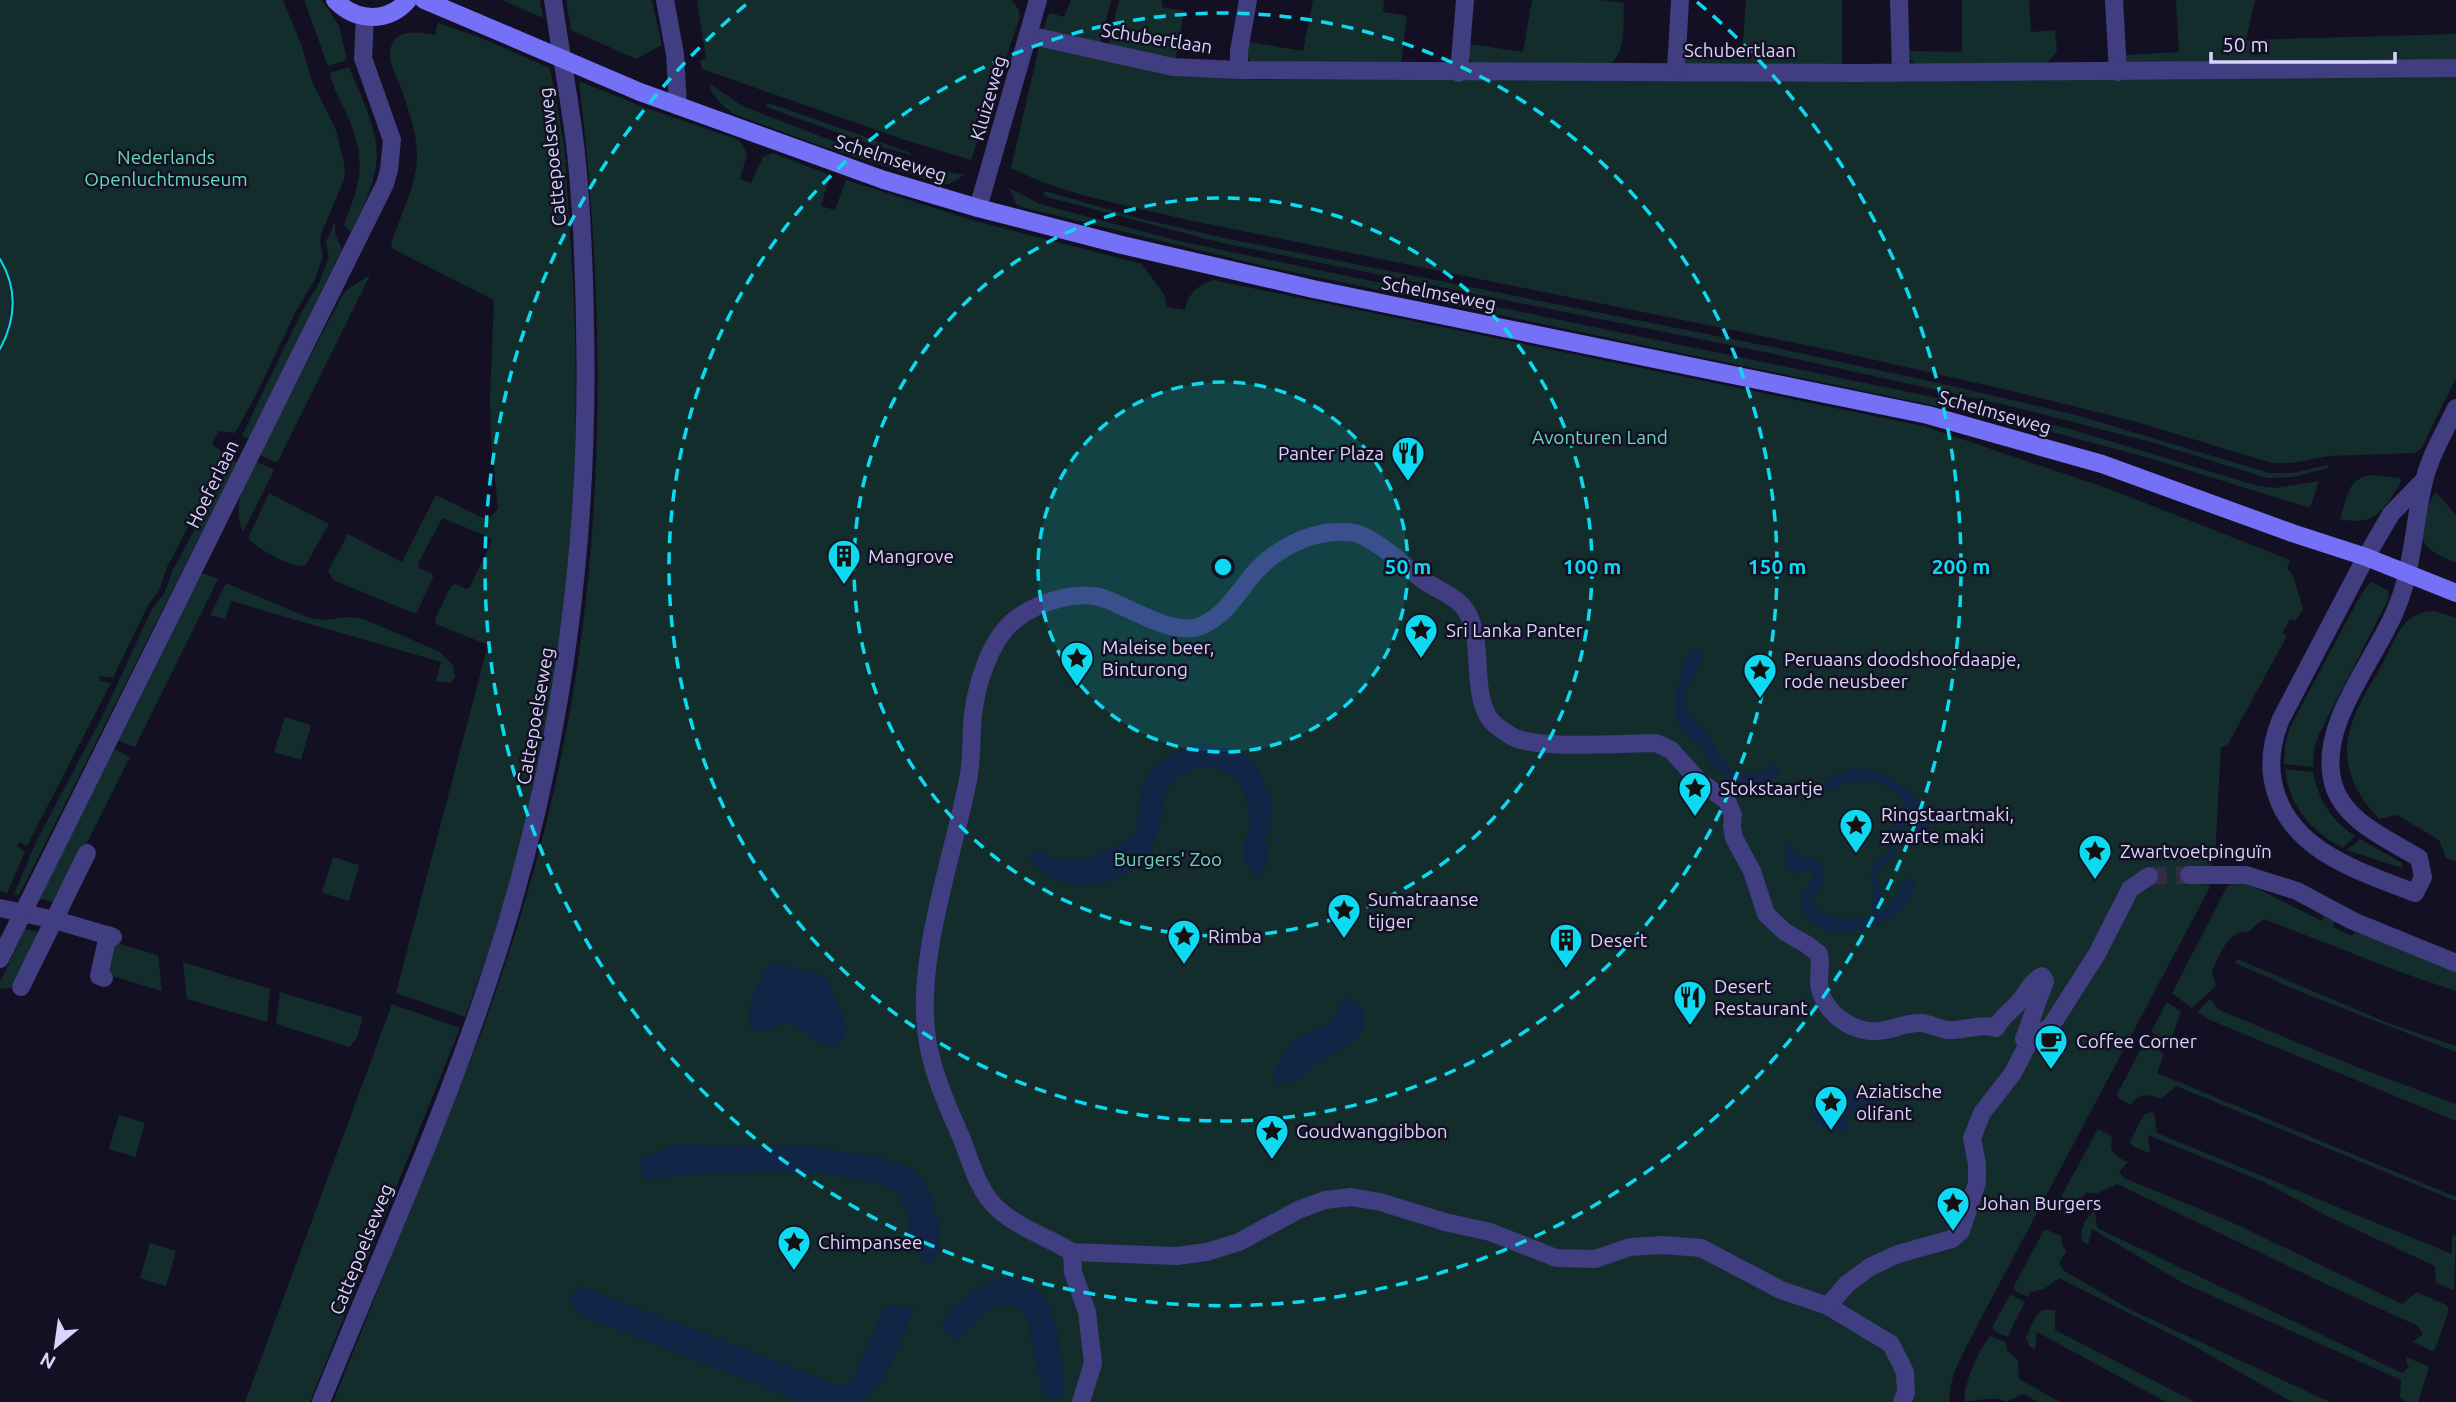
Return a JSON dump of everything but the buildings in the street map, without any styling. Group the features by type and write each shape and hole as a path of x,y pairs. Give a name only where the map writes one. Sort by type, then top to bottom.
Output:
{"main road":[{"path":"335,0 347,11 365,17 387,15 408,0"},
{"name":"Schelmseweg","path":"425,0 640,92 884,180 978,208 1216,268 1928,415 2102,464 2366,557 2456,593"}],"street":[{"name":"Cattepoelseweg","path":"321,1402 427,1142 491,975 544,788 561,698 581,538 587,391 575,144 553,0"},
{"path":"665,0 675,54 678,106"},
{"name":"Kluizeweg","path":"978,208 1038,0"},
{"path":"1239,70 1239,51 1248,0"},
{"path":"1459,73 1465,0"},
{"path":"1676,71 1680,0"},
{"path":"1899,0 1900,72"},
{"path":"2114,0 2118,72"},
{"name":"Hoeferlaan","path":"0,958 385,184 392,140 363,58 365,17"},
{"name":"Schubertlaan","path":"1028,34 1173,66 1239,70 1459,73 2118,72 2456,68"},
{"path":"2424,480 2391,514 2366,557 2281,719 2275,734 2271,762 2273,783 2282,810 2302,837 2351,866 2416,893 2423,877 2419,858 2363,824 2342,805 2333,786 2330,748 2340,717 2394,615 2408,573 2424,480 2456,408"},
{"path":"1902,1402 1906,1392 1905,1371 1891,1344 1828,1306 1781,1290 1701,1248 1652,1245 1630,1247 1595,1259 1556,1258 1490,1232 1445,1222 1380,1202 1350,1197 1311,1205 1239,1242 1207,1252 1176,1256 1072,1252 1023,1228 996,1208 979,1183 940,1088 928,1044 925,1010 937,914 968,777 973,748 973,714 984,670 995,645 1014,620 1032,609 1077,596 1100,597 1184,629 1202,626 1225,609 1270,557 1303,540 1330,532 1353,532 1368,539 1428,583 1455,598 1467,612 1472,626 1485,707 1491,721 1513,737 1538,744 1656,743 1671,750 1699,781 1727,801 1733,815 1734,838 1752,871 1766,914 1785,932 1819,954 1819,981 1823,995 1830,1010 1841,1020 1855,1028 1870,1031 1923,1023 1950,1030 1983,1024 1996,1028 2001,1017 2019,1002 2035,980 2042,976 2045,981 2024,1039 2029,1042"},
{"path":"21,988 87,853"},
{"path":"2189,875 2246,875 2297,891 2353,921 2456,962"},
{"path":"1828,1306 1847,1284 1870,1267 1898,1254 1952,1239 1961,1231 1977,1183 1972,1138 1982,1113 2013,1073 2029,1042 2050,1026 2097,954 2130,889 2149,876"},
{"path":"0,908 111,936 99,976 104,978"},
{"path":"1072,1252 1073,1272 1087,1312 1093,1363 1081,1402"}],"green space":[{"name":"Nederlands Openluchtmuseum","path":"0,0 283,0 312,81 336,130 345,168 344,180 321,234 323,256 314,281 296,311 235,433 219,431 212,444 226,455 113,678 100,676 99,681 111,683 27,846 19,842 17,846 25,852 7,893 0,891"},
{"path":"304,0 322,0 339,26 347,60 328,66"},
{"path":"502,0 540,0 543,18"},
{"path":"566,0 652,0 662,45 636,59 571,30"},
{"path":"697,0 1012,0 1020,17 971,160 902,139 702,69 700,60 706,59"},
{"path":"1071,0 1111,0 1100,45 1043,31 1048,15 1050,13 1064,17"},
{"path":"1119,0 1162,0 1162,7 1184,11 1175,61 1108,47"},
{"path":"1313,0 1384,0 1383,12 1407,16 1401,64 1253,63 1248,59 1249,42 1303,51"},
{"path":"1532,0 1600,0 1624,3 1623,38 1618,54 1607,64 1473,64 1469,59 1469,44 1523,52"},
{"path":"1746,0 1842,0 1842,65 1686,64 1685,49 1742,53"},
{"path":"1962,0 2029,0 2031,32 2055,30 2057,51 2050,60 2040,66 1916,66 1911,60 1910,51 1962,52"},
{"path":"2176,0 2255,0 2246,40 2456,34 2456,62 2125,63 2124,55 2179,52"},
{"path":"438,23 479,37 550,68 564,146 575,335 575,435 570,534 560,632 545,731 524,827 497,923 465,1017 396,993 488,645 436,624 435,619 451,586 455,584 467,589 470,587 492,541 487,536 442,518 418,564 419,568 432,574 433,578 417,612 413,613 333,580 328,571 348,534 402,562 436,495 483,518 489,518 498,509 490,398 494,300 393,249 391,245 411,190 417,156 411,119 391,63 391,48 399,36 405,34 435,35"},
{"path":"1040,43 1174,76 1264,80 2456,74 2456,378 2421,449 2415,453 2329,456 2291,463 2272,463 2133,421 1835,351 1120,205 1052,186 1011,168"},
{"path":"349,67 368,114 377,150 372,185 351,232 344,225 357,185 360,161 355,134 335,91 330,73"},
{"name":"Burgers' Zoo","path":"579,81 643,107 739,140 747,154 740,179 751,183 763,157 773,153 830,175 821,206 835,210 846,180 972,220 1142,264 1164,294 1167,307 1185,310 1194,290 1213,280 1923,426 2107,488 2290,560 2287,568 2293,575 2303,609 2295,621 2290,619 2282,633 2287,636 2227,746 2221,747 2215,857 2201,885 2209,884 2210,887 1964,1351 1952,1381 1950,1402 333,1402 493,999 539,850 571,703 593,526 597,437 594,258"},
{"path":"709,85 742,106 825,138 896,162 964,175 949,184 940,184 821,146 734,114 722,105"},
{"path":"766,104 911,155 870,144 769,108"},
{"path":"1009,188 1040,204 1183,242 1952,401 2070,429 2258,486 2274,488 2319,481 2310,508 2146,457 2018,423 1264,266 1022,207 1016,204"},
{"path":"1045,191 1138,218 1224,238 1777,348 1956,387 2076,415 2269,473 2293,473 2327,465 2328,468 2293,477 2267,478 2151,442 2010,406 1774,354 1222,243 1047,197 1043,194"},
{"path":"335,222 335,233 342,249 249,439 242,436 301,313 319,283 329,257 326,242"},
{"path":"370,275 278,461 262,456 260,452 343,294"},
{"path":"232,460 237,462 19,895 14,894 37,840 103,715 153,607 164,594 173,570"},
{"path":"255,461 274,470 243,532 239,504 243,487"},
{"path":"2371,475 2400,478 2401,482 2378,514 2362,520 2340,519 2352,485"},
{"path":"2436,492 2456,515 2456,563 2431,550 2423,540 2423,524"},
{"path":"269,493 329,524 305,566 291,564 274,556 248,538"},
{"path":"201,574 218,579 135,747 119,741 118,737"},
{"path":"2372,582 2389,591 2388,600 2319,734 2314,748 2313,767 2284,764 2290,727 2358,600"},
{"path":"226,583 309,618 364,619 440,652 453,665 455,677 450,683 436,681 441,662 231,601 225,619 210,615"},
{"path":"2435,611 2456,618 2456,862 2446,858 2439,840 2397,815 2379,819 2357,789 2350,772 2347,753 2350,728 2360,704 2400,630 2416,615"},
{"path":"285,717 311,725 301,760 274,752"},
{"path":"112,750 130,757 57,903 40,899"},
{"path":"2285,769 2313,772 2319,792 2332,816 2355,836 2343,848 2321,834 2303,816 2291,795"},
{"path":"2360,839 2402,863 2402,868 2347,850"},
{"path":"333,857 359,865 349,901 322,893"},
{"path":"2246,883 2322,921 2325,915 2335,921 2333,927 2352,936 2355,932 2456,969 2456,991 2264,919 2248,932 2235,934 2230,939 2212,972 2216,986 2192,1008 2172,993 2228,885"},
{"path":"25,929 42,932 17,987 0,989 0,982"},
{"path":"113,942 158,955 162,991 105,974"},
{"path":"2237,959 2388,1023 2456,1046 2456,1052 2301,992 2235,963"},
{"path":"183,962 270,989 267,1022 187,999"},
{"path":"280,992 363,1017 357,1038 349,1047 276,1024"},
{"path":"2210,999 2219,1010 2359,1068 2456,1104 2456,1121 2210,1020 2197,1012"},
{"path":"2167,1002 2181,1012 2170,1042 2151,1032"},
{"path":"392,1004 460,1028 310,1402 245,1402"},
{"path":"2143,1045 2150,1045 2164,1054 2157,1073 2456,1197 2456,1201 2176,1086 2161,1099 2144,1095 2131,1105 2117,1094"},
{"path":"2154,1113 2157,1133 2452,1254 2452,1235 2456,1236 2454,1290 2436,1283 2435,1266 2329,1217 2264,1182 2148,1135 2150,1153 2134,1147 2131,1139 2144,1115"},
{"path":"119,1115 145,1123 135,1157 109,1149"},
{"path":"2098,1129 2113,1137 2112,1150 2128,1162 2119,1172 2124,1178 2231,1222 2402,1304 2417,1292 2446,1305 2449,1310 2435,1349 2432,1351 2413,1342 2423,1334 2418,1326 2117,1184 2098,1193 2086,1193 2076,1207 2063,1200 2062,1195"},
{"path":"2095,1211 2097,1228 2402,1373 2408,1368 2406,1357 2429,1367 2418,1402 2408,1402 2400,1398 2401,1380 2183,1283 2092,1229 2088,1245 2082,1241 2082,1228"},
{"path":"2044,1230 2061,1236 2062,1246 2067,1251 2059,1262 2063,1270 2131,1310 2330,1402 2292,1402 2194,1346 2059,1278 2044,1289 2031,1292 2028,1297 2015,1291 2014,1286"},
{"path":"150,1243 176,1251 166,1286 140,1278"},
{"path":"2012,1295 2025,1302 2007,1337 1992,1328"},
{"path":"2042,1310 2055,1310 2055,1330 2195,1402 2166,1402 2037,1332 2035,1350 2029,1346 2026,1337 2036,1316"},
{"path":"1990,1336 2006,1342 2007,1351 2018,1360 2019,1379 2060,1402 2038,1402 2023,1394 2006,1402 1991,1398 1965,1401 1966,1386 1973,1367"}],"water":[{"path":"1702,648 1701,661 1688,686 1688,713 1711,739 1722,759 1734,770 1754,774 1773,763 1781,772 1769,784 1749,789 1739,786 1707,759 1701,744 1681,728 1676,717 1675,704 1680,678 1688,654"},
{"path":"1199,744 1226,748 1243,755 1256,767 1271,794 1272,819 1263,841 1270,847 1267,855 1269,862 1257,880 1243,851 1250,821 1244,792 1234,777 1225,771 1206,767 1187,772 1171,784 1165,796 1157,834 1151,848 1136,868 1125,875 1100,884 1076,885 1046,874 1029,857 1037,850 1059,858 1077,859 1091,856 1125,841 1136,828 1141,792 1151,772 1177,751"},
{"path":"1854,768 1881,774 1895,781 1919,802 1930,829 1928,843 1919,840 1899,794 1874,780 1842,784 1831,792 1822,787 1832,776"},
{"path":"1791,844 1797,854 1816,860 1824,868 1824,878 1812,903 1828,916 1838,919 1859,919 1879,912 1891,903 1907,878 1917,881 1904,907 1889,919 1852,932 1829,930 1813,923 1802,911 1802,895 1814,877 1812,871 1805,870 1799,874 1789,870 1783,847"},
{"path":"769,963 779,963 828,977 847,1027 842,1041 833,1048 813,1039 794,1025 775,1026 761,1033 751,1029 751,1003"},
{"path":"1347,998 1351,998 1364,1011 1364,1028 1356,1040 1313,1065 1301,1079 1274,1084 1279,1062 1292,1043 1304,1034 1329,1024"},
{"path":"1842,1089 1860,1089 1874,1095 1880,1105 1873,1120 1862,1111 1853,1111 1848,1118 1848,1132 1830,1130 1816,1122 1810,1112 1819,1099"},
{"path":"679,1144 807,1146 877,1157 909,1167 921,1177 930,1194 941,1232 939,1248 930,1267 907,1242 910,1223 900,1195 878,1185 849,1178 777,1172 645,1179 638,1159"},
{"path":"1007,1277 1030,1285 1042,1294 1052,1313 1063,1374 1063,1396 1059,1398 1047,1396 1041,1387 1027,1319 1019,1308 1003,1305 989,1310 959,1337 953,1339 943,1330 941,1324 960,1301 988,1283"},
{"path":"580,1286 838,1385 851,1383 885,1306 914,1307 887,1371 862,1402 803,1402 582,1316 568,1299"}],"waterway":[{"path":"1876,913 1878,891 1873,879 1874,872 1879,863 1890,855 1891,833 1910,821"}],"tunnel":[{"path":"2149,876 2189,875"}],"tram line":[{"path":"0,259 10,282 13,304 9,326 0,349"}],"place":[{"name":"Panter Plaza","path":"1408,483"},
{"name":"Mangrove","path":"844,586"},
{"name":"Sri Lanka Panter","path":"1421,660"},
{"name":"Maleise beer, Binturong","path":"1077,688"},
{"name":"Peruaans doodshoofdaapje, rode neusbeer","path":"1760,700"},
{"name":"Stokstaartje","path":"1695,818"},
{"name":"Ringstaartmaki, zwarte maki","path":"1856,855"},
{"name":"Zwartvoetpinguïn","path":"2095,881"},
{"name":"Sumatraanse tijger","path":"1344,940"},
{"name":"Rimba","path":"1184,966"},
{"name":"Desert","path":"1566,970"},
{"name":"Desert Restaurant","path":"1690,1027"},
{"name":"Coffee Corner","path":"2051,1071"},
{"name":"Aziatische olifant","path":"1831,1132"},
{"name":"Goudwanggibbon","path":"1272,1161"},
{"name":"Johan Burgers","path":"1953,1233"},
{"name":"Chimpansee","path":"794,1272"}],"park label":[{"name":"Avonturen Land","path":"1600,437"}]}
